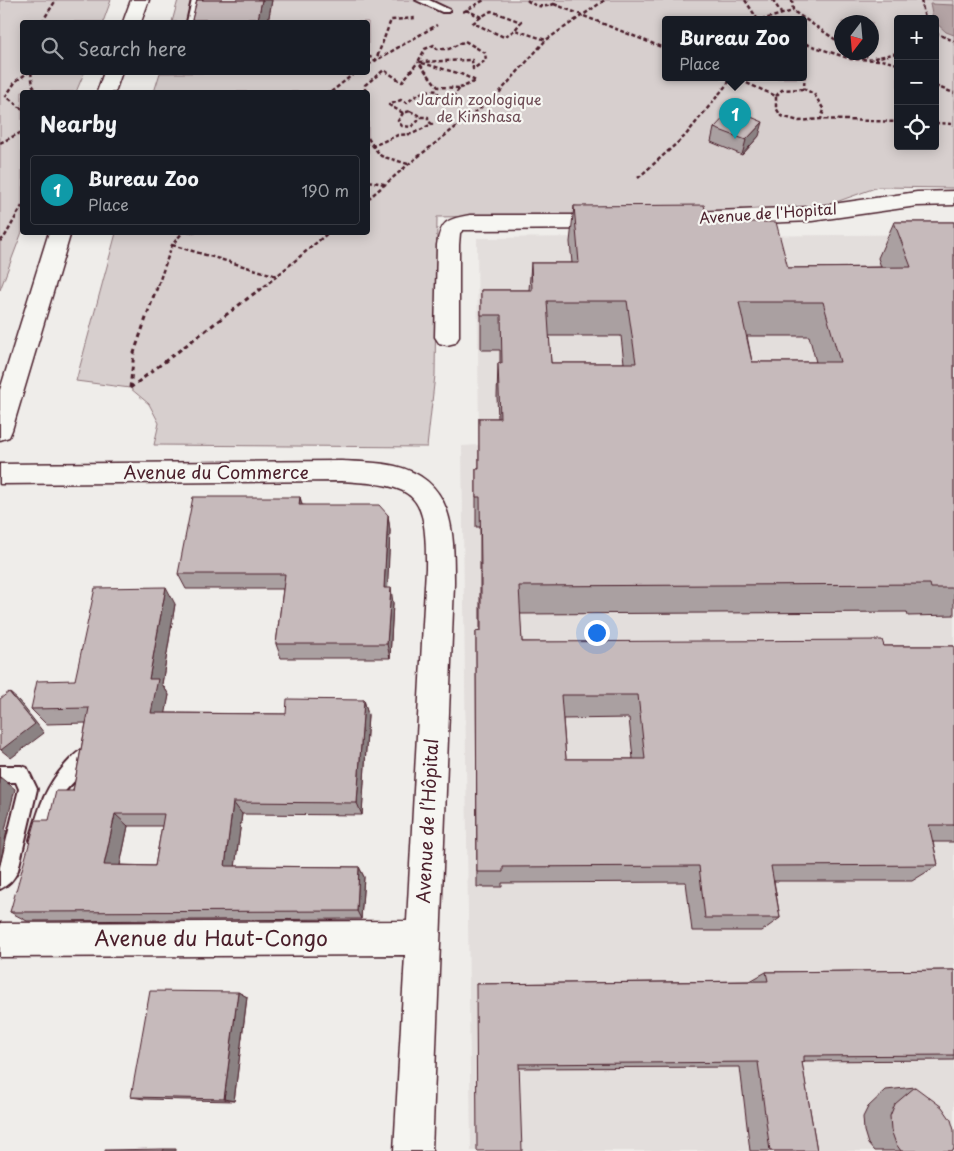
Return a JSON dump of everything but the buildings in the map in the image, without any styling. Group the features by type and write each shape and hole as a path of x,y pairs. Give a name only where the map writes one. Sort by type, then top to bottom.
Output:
{"street":[{"path":"133,20 140,0"},
{"path":"107,90 112,75"},
{"name":"Avenue de l'Hopital","path":"448,338 448,245 450,230 457,224 470,222 641,222 812,214 918,199 954,198"},
{"path":"0,430 59,235"},
{"name":"Avenue du Commerce","path":"0,474 341,471 397,477 414,484 425,495"},
{"name":"Avenue de l’Hôpital","path":"413,1151 440,538 434,507 425,495"},
{"name":"Avenue du Haut-Congo","path":"9,934 422,938"}],"lane":[{"path":"192,20 197,0"},
{"path":"421,0 445,10"},
{"path":"34,857 49,802 61,782 84,757"},
{"path":"0,774 21,774 28,789 9,870 0,880"}],"path":[{"path":"43,20 56,0"},
{"path":"370,64 416,36 484,0"},
{"path":"527,0 535,6 547,7 554,4 556,0"},
{"path":"370,197 408,164 498,94 546,40 604,0"},
{"path":"745,0 757,16"},
{"path":"773,0 781,13"},
{"path":"792,0 793,11"},
{"path":"921,0 924,15"},
{"path":"554,4 662,47"},
{"path":"445,10 454,17"},
{"path":"466,10 482,16"},
{"path":"491,11 521,22 515,30 504,36 473,23 491,11"},
{"path":"772,16 793,11 800,16"},
{"path":"376,60 391,20 454,17"},
{"path":"807,20 834,39"},
{"path":"515,30 546,40"},
{"path":"939,35 954,41"},
{"path":"365,90 365,85 384,70 402,82 413,70 417,62 425,49 434,45 437,50 449,49 466,41 485,53 486,60 472,69 472,60 417,62"},
{"path":"807,45 834,53"},
{"path":"879,56 894,54"},
{"path":"370,57 376,60"},
{"path":"879,59 894,62"},
{"path":"417,62 461,74 476,82 460,88 438,87 417,62"},
{"path":"20,108 6,96 16,81 25,75"},
{"path":"31,75 33,86 36,90"},
{"path":"334,90 352,75"},
{"path":"638,178 685,136 731,81"},
{"path":"741,81 776,96"},
{"path":"804,81 804,89"},
{"path":"403,114 390,105 401,100 407,103 417,93 427,89 438,91 438,97 453,97 460,88"},
{"path":"939,88 954,94"},
{"path":"821,119 824,110 814,94 804,89 782,90 776,96 776,108 782,116 799,121 821,119 894,122"},
{"path":"373,146 398,136 412,134 432,124 428,121 428,117 418,117 418,115 410,111 403,114 398,121 402,126 411,127 418,120 418,117"},
{"path":"939,123 954,124"},
{"path":"0,143 20,133"},
{"path":"370,141 381,156 408,164"},
{"path":"370,181 385,184"},
{"path":"0,240 4,238 20,210"},
{"path":"180,235 172,245 134,353 130,388 278,276 326,235"},
{"path":"172,245 278,276"}],"shaded area":[{"path":"930,4 954,5 954,35 946,32 939,26 939,15 932,15"},
{"path":"954,234 954,1151 471,1151 462,446 479,445 477,238"}],"green space":[{"path":"0,0 111,0 104,20 20,20 20,75 83,75 77,90 20,90 21,235 0,290"},
{"name":"Jardin zoologique de Kinshasa","path":"178,0 954,0 954,188 878,187 811,211 437,217 435,375 427,447 154,445 159,423 149,404 130,388 76,381 115,235 370,235 370,90 155,90 159,75 370,75 370,20 173,20"}],"place":[{"name":"Bureau Zoo","path":"735,139"}]}
